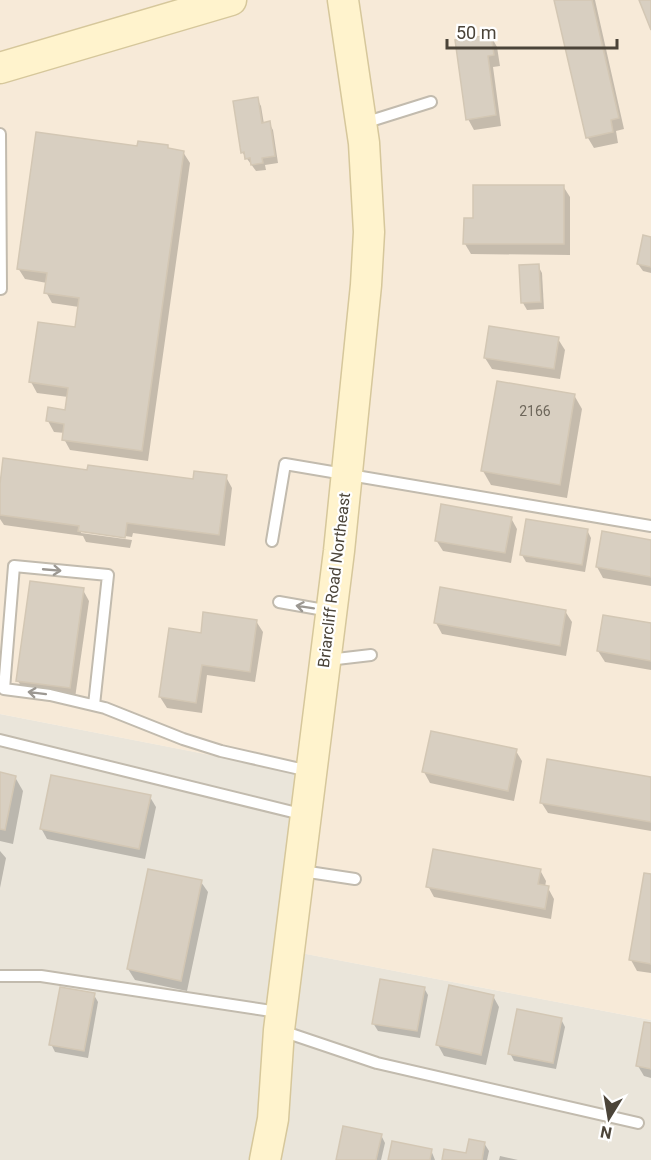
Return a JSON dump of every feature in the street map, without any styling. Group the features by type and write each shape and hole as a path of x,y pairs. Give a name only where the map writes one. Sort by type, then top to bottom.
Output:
{"main road":[{"path":"0,68 231,0"},
{"name":"Briarcliff Road Northeast","path":"265,1160 273,1119 280,1021 331,611 366,285 369,232 361,124 343,0"}],"lane":[{"path":"361,124 432,102"},
{"path":"0,134 1,289"},
{"path":"272,541 285,464 651,526"},
{"path":"94,705 108,575 14,566 4,689 50,695 94,705 221,751 311,772"},
{"path":"279,602 331,611"},
{"path":"324,660 371,655"},
{"path":"0,740 306,815"},
{"path":"299,871 355,879"},
{"path":"0,976 41,976 280,1021 377,1063 638,1123"}],"shaded area":[{"path":"0,0 651,0 651,1020 290,951 307,774 0,714"},
{"path":"0,714 308,774 291,951 651,1020 651,1160 0,1160"}],"building":[{"path":"554,0 592,0 619,118 611,120 613,132 586,138"},
{"path":"639,0 651,0 651,30"},
{"path":"491,35 494,55 488,56 496,115 466,120 455,40"},
{"path":"258,97 262,123 270,121 275,156 262,158 263,163 251,165 250,158 245,159 244,152 241,153 233,101"},
{"path":"36,132 137,146 138,141 168,145 168,148 184,151 142,451 62,440 64,424 46,421 48,407 65,410 68,388 29,382 38,322 75,327 79,298 44,293 47,273 17,269"},
{"path":"473,185 564,185 564,244 463,244 464,218 473,218"},
{"path":"643,235 651,237 651,267 637,264"},
{"path":"539,264 541,302 521,303 519,265"},
{"path":"489,326 559,337 554,369 484,358"},
{"path":"497,381 575,394 560,485 481,471"},
{"path":"3,458 87,470 88,465 193,479 194,471 227,475 219,535 127,523 125,538 78,531 79,526 0,515"},
{"path":"441,504 512,517 505,553 435,541"},
{"path":"526,519 588,529 582,565 520,555"},
{"path":"602,531 651,540 651,577 596,567"},
{"path":"30,581 84,588 70,688 16,681"},
{"path":"440,587 566,610 560,646 434,623"},
{"path":"203,612 257,620 250,672 202,665 196,703 159,697 169,628 201,633"},
{"path":"603,615 651,623 651,661 597,651"},
{"path":"431,731 517,749 508,791 422,772"},
{"path":"547,759 651,777 651,822 540,803"},
{"path":"0,772 16,776 5,830 0,829"},
{"path":"51,775 151,795 139,849 40,829"},
{"path":"433,849 541,869 538,884 549,886 545,909 426,887"},
{"path":"148,869 202,880 181,981 127,969"},
{"path":"644,873 651,874 651,964 629,960"},
{"path":"380,979 425,987 417,1031 372,1024"},
{"path":"449,985 494,995 481,1055 436,1045"},
{"path":"60,987 95,993 84,1051 49,1045"},
{"path":"517,1009 562,1018 553,1063 508,1054"},
{"path":"644,1022 651,1023 651,1069 636,1066"},
{"path":"343,1126 382,1134 376,1160 336,1160"},
{"path":"469,1139 485,1142 482,1160 442,1160 444,1149 466,1153"},
{"path":"392,1141 432,1149 430,1160 388,1160"}]}
